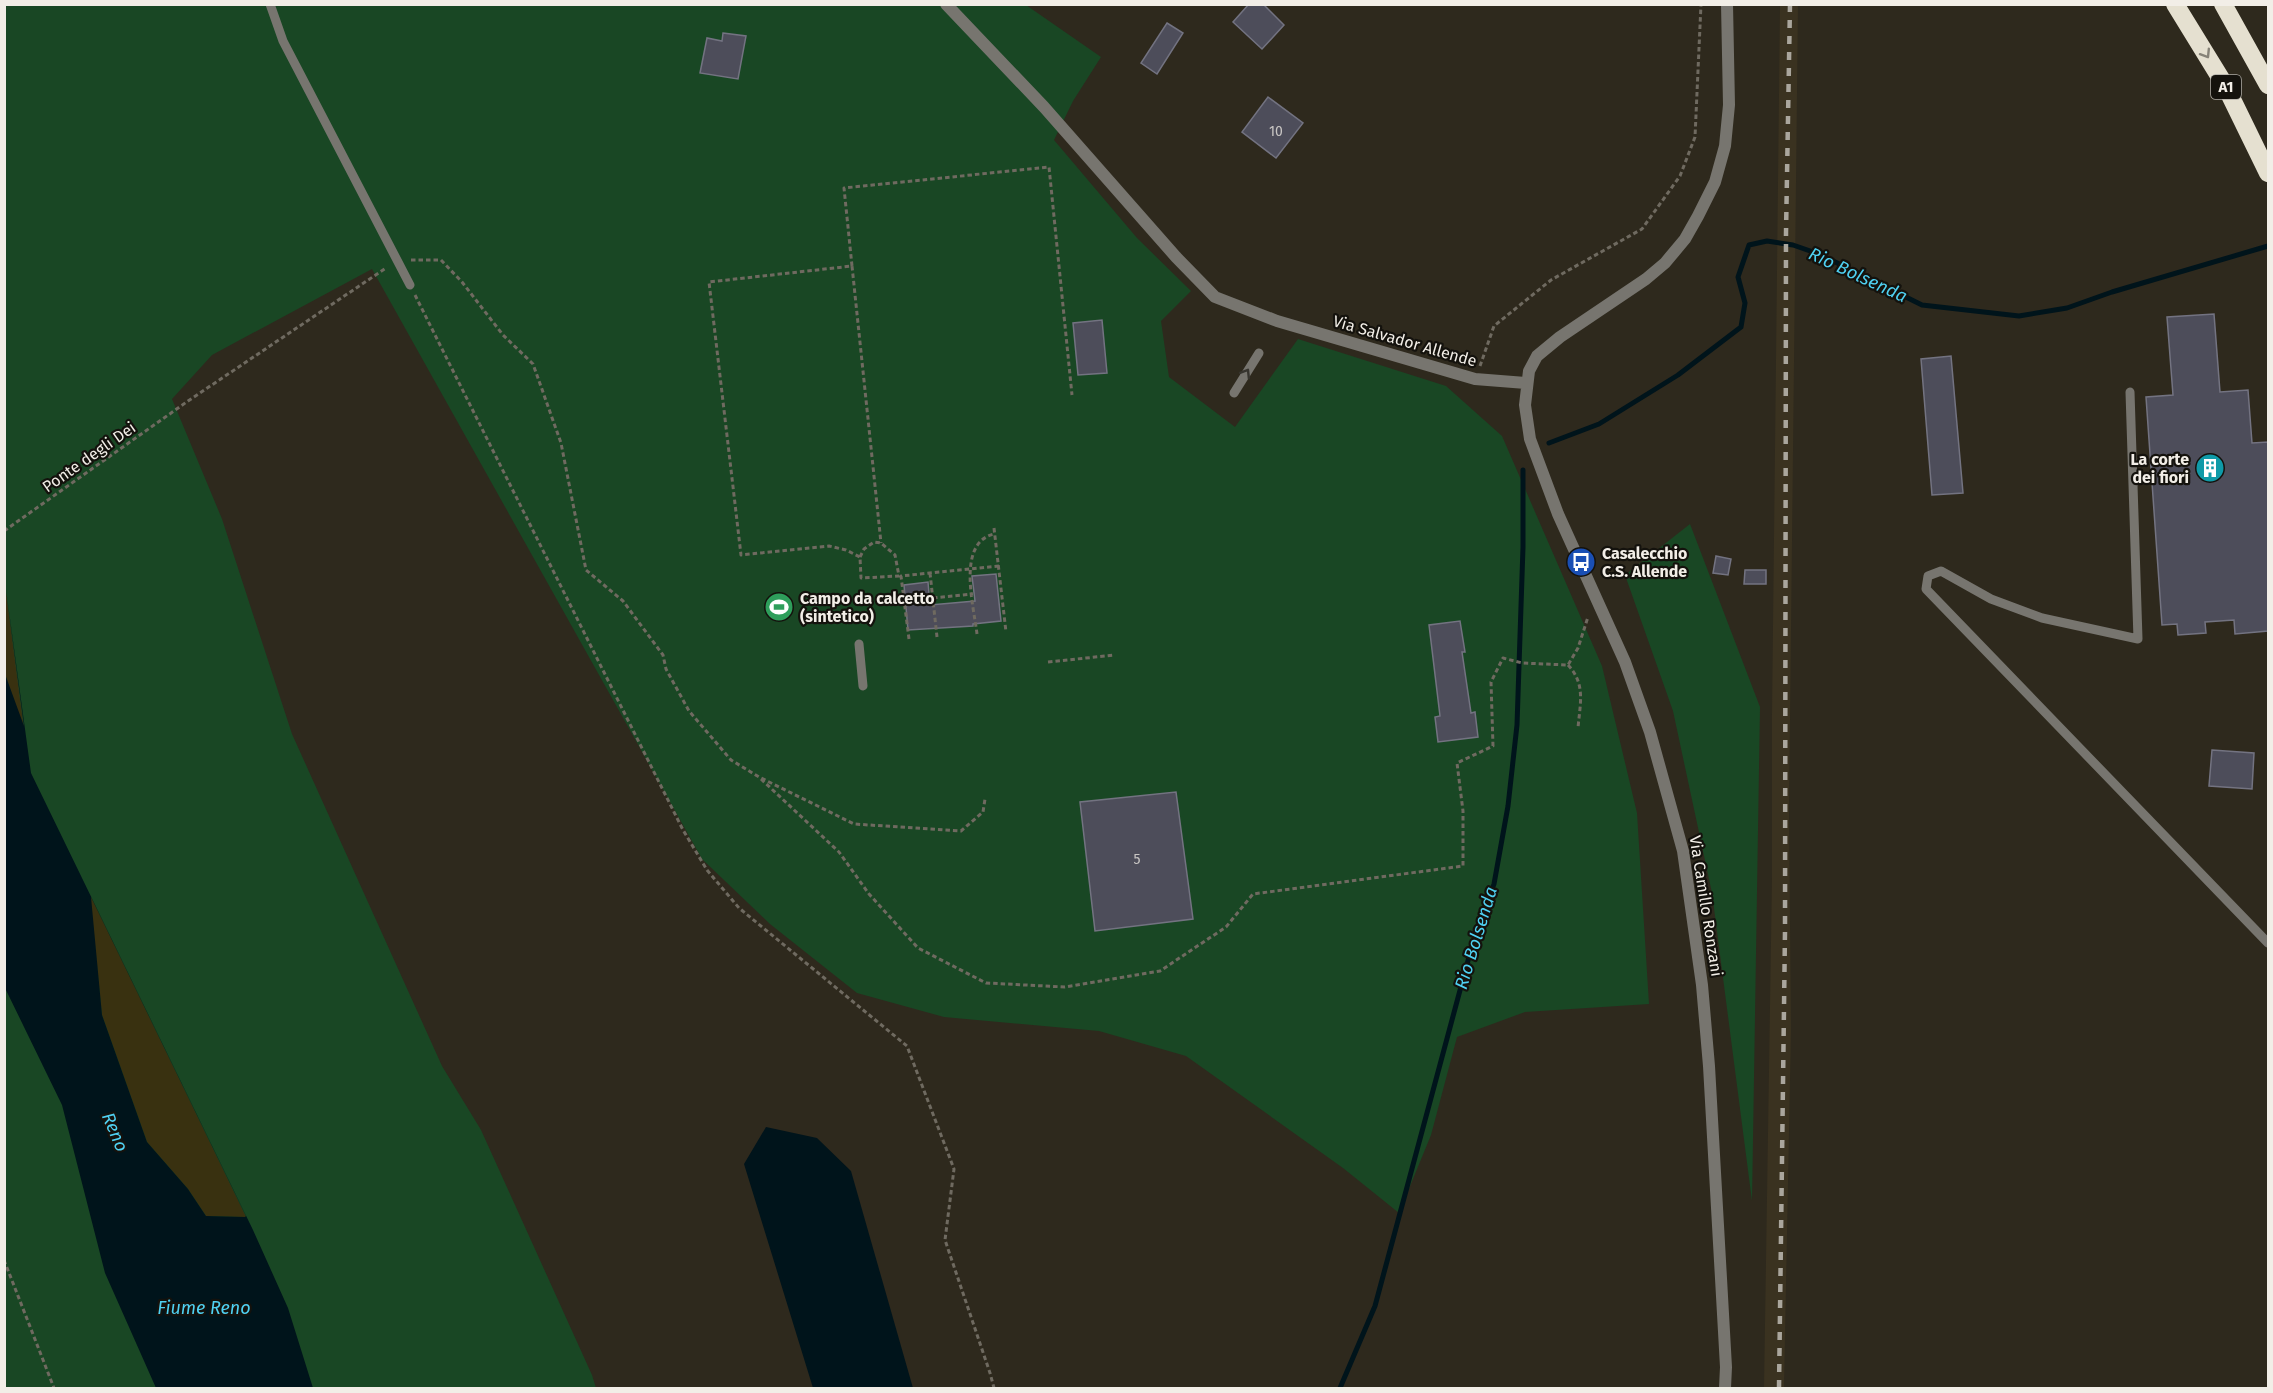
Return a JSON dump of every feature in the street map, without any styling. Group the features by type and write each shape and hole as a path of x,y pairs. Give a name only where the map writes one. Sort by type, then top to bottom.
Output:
{"highway":[{"name":"A1","path":"2175,4 2226,87 2268,173"},
{"name":"A1","path":"2223,4 2268,85"}],"street":[{"name":"Via Salvador Allende","path":"946,4 1044,106 1176,257 1215,297 1277,321 1475,379 1526,383"},
{"path":"1526,383 1537,356 1560,337 1646,279 1665,263 1685,239 1698,216 1715,182 1725,146 1729,105 1727,4"},
{"name":"Via Camillo Ronzani","path":"1526,383 1525,405 1530,439 1558,514 1626,662 1650,732 1683,851 1702,985 1709,1066 1726,1366 1725,1389"}],"lane":[{"path":"270,4 283,41 410,285"},
{"path":"1234,393 1259,353"},
{"path":"2130,392 2138,639 2042,618 1991,599 1941,571 1928,576 1926,589 2268,943"},
{"path":"859,644 863,686"}],"path":[{"path":"1475,379 1494,326 1551,280 1642,229 1680,176 1695,137 1701,4"},
{"path":"881,543 844,188 1049,167 1072,395"},
{"path":"396,261 441,260 462,282 503,335 533,364 561,443 586,570 623,601 663,656 666,669 689,711 731,760 759,777 854,824 961,831 983,813 985,799"},
{"name":"Ponte degli Dei","path":"4,531 188,401 396,261"},
{"path":"852,266 709,282 741,555 829,546 846,550 860,557"},
{"path":"410,285 683,830 707,870 740,908 907,1046 954,1169 945,1240 994,1389"},
{"path":"994,528 1006,632"},
{"path":"977,634 970,569 973,554 979,543 987,536 994,534"},
{"path":"909,639 900,576 895,555 881,543 874,542 864,549 860,557 861,579 900,576 999,566"},
{"path":"930,573 937,637"},
{"path":"933,598 973,594"},
{"path":"1568,664 1578,648 1596,595"},
{"path":"1048,662 1115,655"},
{"path":"759,777 839,852 869,894 918,948 986,983 1065,987 1160,970 1226,927 1253,894 1463,866 1463,811 1457,763 1493,746 1491,682 1503,658 1521,663 1568,664 1578,675 1580,691 1578,728"},
{"path":"4,1260 54,1389"}],"shaded area":[{"path":"1798,4 1789,810 1791,1030 1784,1388 1764,1388 1772,878 1780,5"}],"green space":[{"path":"5,5 1026,5 1101,57 1073,101 1054,140 1137,238 1191,291 1161,321 1169,377 1235,427 1298,339 1446,386 1502,436 1602,666 1637,813 1649,1004 1525,1012 1457,1037 1431,1135 1399,1213 1343,1168 1186,1056 1099,1031 944,1017 857,993 770,924 702,859 372,269 212,355 172,399 222,519 292,734 442,1066 481,1130 596,1388 5,1388"},
{"path":"1690,524 1760,707 1752,1201 1712,893 1673,711 1625,575"}],"sand":[{"path":"5,585 24,730 5,674"},
{"path":"90,895 246,1217 206,1216 188,1189 147,1142 102,1015"}],"water":[{"name":"Fiume Reno","path":"5,582 31,773 253,1230 288,1308 313,1388 156,1388 105,1273 62,1105 5,988 5,674 24,726","holes":["91,897 246,1216 206,1216 188,1189 147,1142 102,1015"]},
{"path":"766,1127 817,1138 851,1171 913,1388 813,1388 744,1164"}],"building":[{"path":"1249,4 1263,4 1284,25 1262,49 1233,22"},
{"path":"1167,23 1183,33 1157,74 1141,63"},
{"path":"723,33 746,36 738,79 700,73 707,38 722,41"},
{"path":"1268,97 1303,123 1276,158 1242,132"},
{"name":"La corte dei fiori","path":"2214,314 2220,392 2248,390 2252,443 2268,442 2268,631 2235,634 2234,620 2205,622 2206,633 2178,635 2177,624 2162,625 2146,397 2173,395 2167,317"},
{"path":"1102,320 1107,373 1078,375 1073,323"},
{"path":"1951,356 1963,493 1932,495 1921,359"},
{"path":"1716,556 1731,559 1728,575 1713,573"},
{"path":"1745,570 1766,570 1766,584 1744,584"},
{"path":"996,574 1001,621 973,624 973,626 908,630 904,585 928,582 930,605 975,601 972,576"},
{"path":"1460,621 1471,713 1475,712 1478,737 1438,742 1435,717 1440,716 1429,625"},
{"path":"2212,750 2254,753 2252,789 2209,786"},
{"path":"1176,792 1193,919 1095,931 1080,802"}],"waterway":[{"name":"Rio Bolsenda","path":"1549,443 1599,424 1678,375 1741,327 1745,303 1738,277 1749,245 1767,241 1793,245 1819,254 1922,305 2019,316 2067,308 2112,292 2268,246"},
{"name":"Rio Bolsenda","path":"1340,1388 1375,1306 1473,942 1494,884 1508,806 1517,725 1523,547 1523,470"}],"railway":[{"path":"1779,1388 1785,931 1786,233 1790,4"}],"place":[{"name":"La corte dei fiori","path":"2210,468"},
{"name":"Casalecchio C.S. Allende","path":"1581,562"},
{"name":"Campo da calcetto (sintetico)","path":"779,607"}],"water label":[{"name":"Reno","path":"115,1132"}]}
